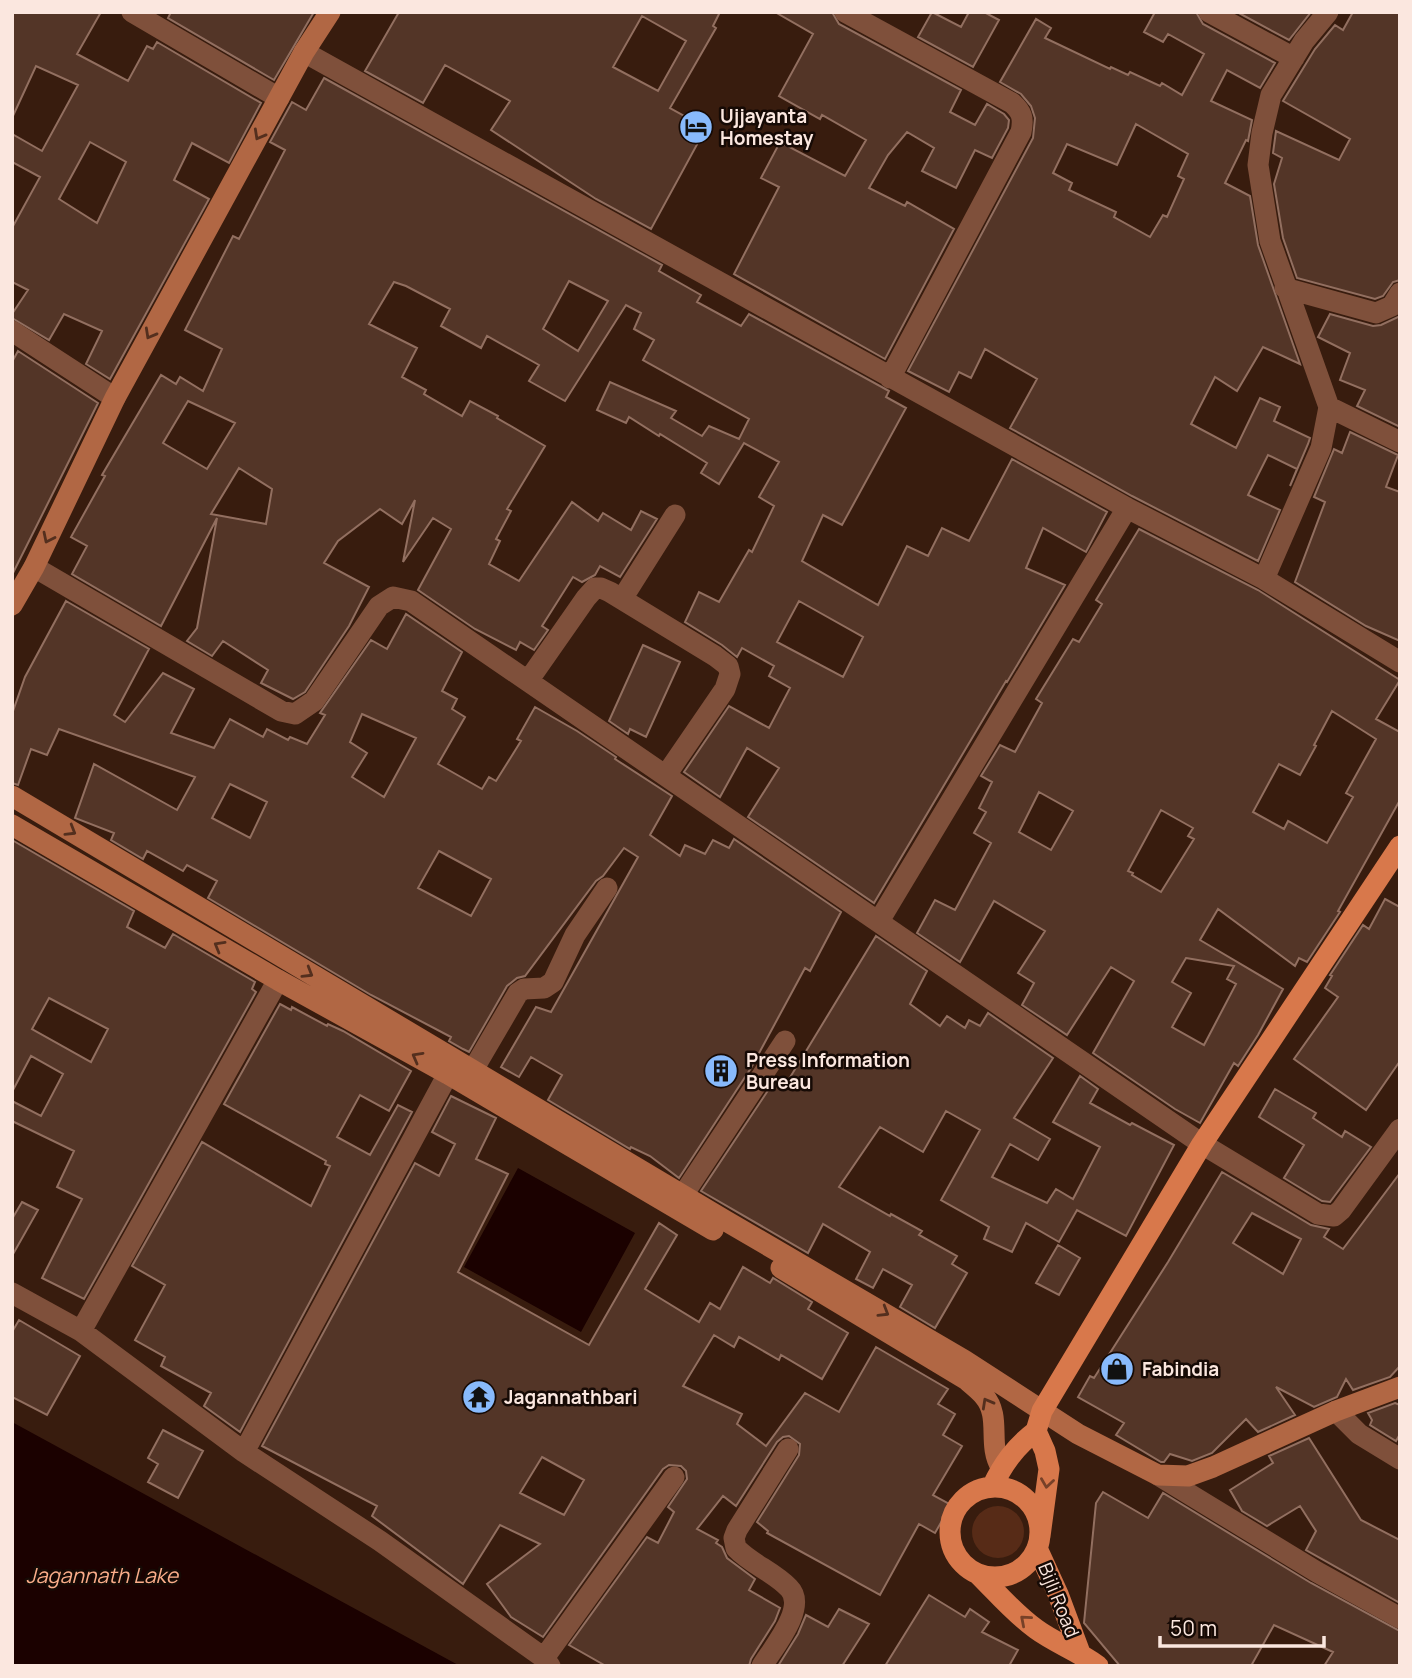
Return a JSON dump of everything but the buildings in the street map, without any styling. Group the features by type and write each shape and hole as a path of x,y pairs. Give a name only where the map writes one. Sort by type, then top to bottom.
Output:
{"main road":[{"path":"992,1488 1001,1468 1039,1421 1202,1144 1400,846"},
{"path":"1039,1421 1049,1469 1039,1542 1026,1565 1012,1575 995,1578 979,1575 964,1566 954,1553 950,1537 951,1520 958,1505 970,1494 1002,1487 1018,1493 1030,1504 1038,1519 1039,1542"},
{"name":"Bijli Road","path":"1039,1542 1080,1653"},
{"name":"Bijli Road","path":"979,1575 1033,1627 1098,1666"}],"street":[{"path":"132,12 279,98"},
{"path":"12,605 34,568 116,398 304,52 330,12"},
{"path":"845,12 1012,103 1019,109 1023,121 1021,132 890,378"},
{"path":"1209,12 1294,58"},
{"path":"1264,579 1321,447 1329,407 1270,241 1258,165 1262,133 1272,95 1304,41 1328,12"},
{"path":"304,52 1126,508 1264,579 1400,662"},
{"path":"1285,288 1376,313 1392,306 1400,293"},
{"path":"12,331 116,398"},
{"path":"1329,407 1400,442"},
{"path":"879,921 1126,508"},
{"path":"622,599 675,515"},
{"path":"34,568 281,711 296,714 314,701 379,606 393,597 411,601 1202,1144 1318,1214 1334,1216 1349,1200 1400,1129"},
{"path":"528,681 595,588 601,588 622,599 715,656 728,667 730,674 725,689 666,775"},
{"path":"12,796 964,1360 1039,1421 1078,1434 1158,1475 1317,1572 1400,1618"},
{"path":"12,825 278,980 448,1074 785,1270 967,1380 985,1397 992,1409 993,1446 995,1458 1001,1468"},
{"path":"473,1070 518,993 524,989 544,988 553,982 575,935 607,888"},
{"path":"81,1331 278,980"},
{"path":"683,1195 785,1041"},
{"path":"244,1452 448,1074"},
{"path":"12,1293 81,1331 244,1452 380,1541 547,1662 674,1477"},
{"path":"1158,1475 1188,1476 1200,1472 1336,1411 1400,1387"},
{"path":"1336,1411 1359,1434 1400,1459"},
{"path":"762,1666 793,1617 796,1600 789,1587 736,1549 734,1538 788,1449"}],"shaded area":[{"path":"998,1506 1008,1508 1016,1514 1022,1522 1022,1542 1016,1550 1008,1556 998,1558 988,1556 980,1550 974,1542 972,1532 974,1522 980,1514 988,1508"}],"water":[{"path":"518,1168 635,1233 581,1332 464,1267"},
{"name":"Jagannath Lake","path":"12,1422 460,1666 12,1666"}],"place":[{"name":"Ujjayanta Homestay","path":"696,127"},
{"name":"Press Information Bureau","path":"721,1071"},
{"name":"Fabindia","path":"1117,1369"},
{"name":"Jagannathbari","path":"479,1397"}]}
